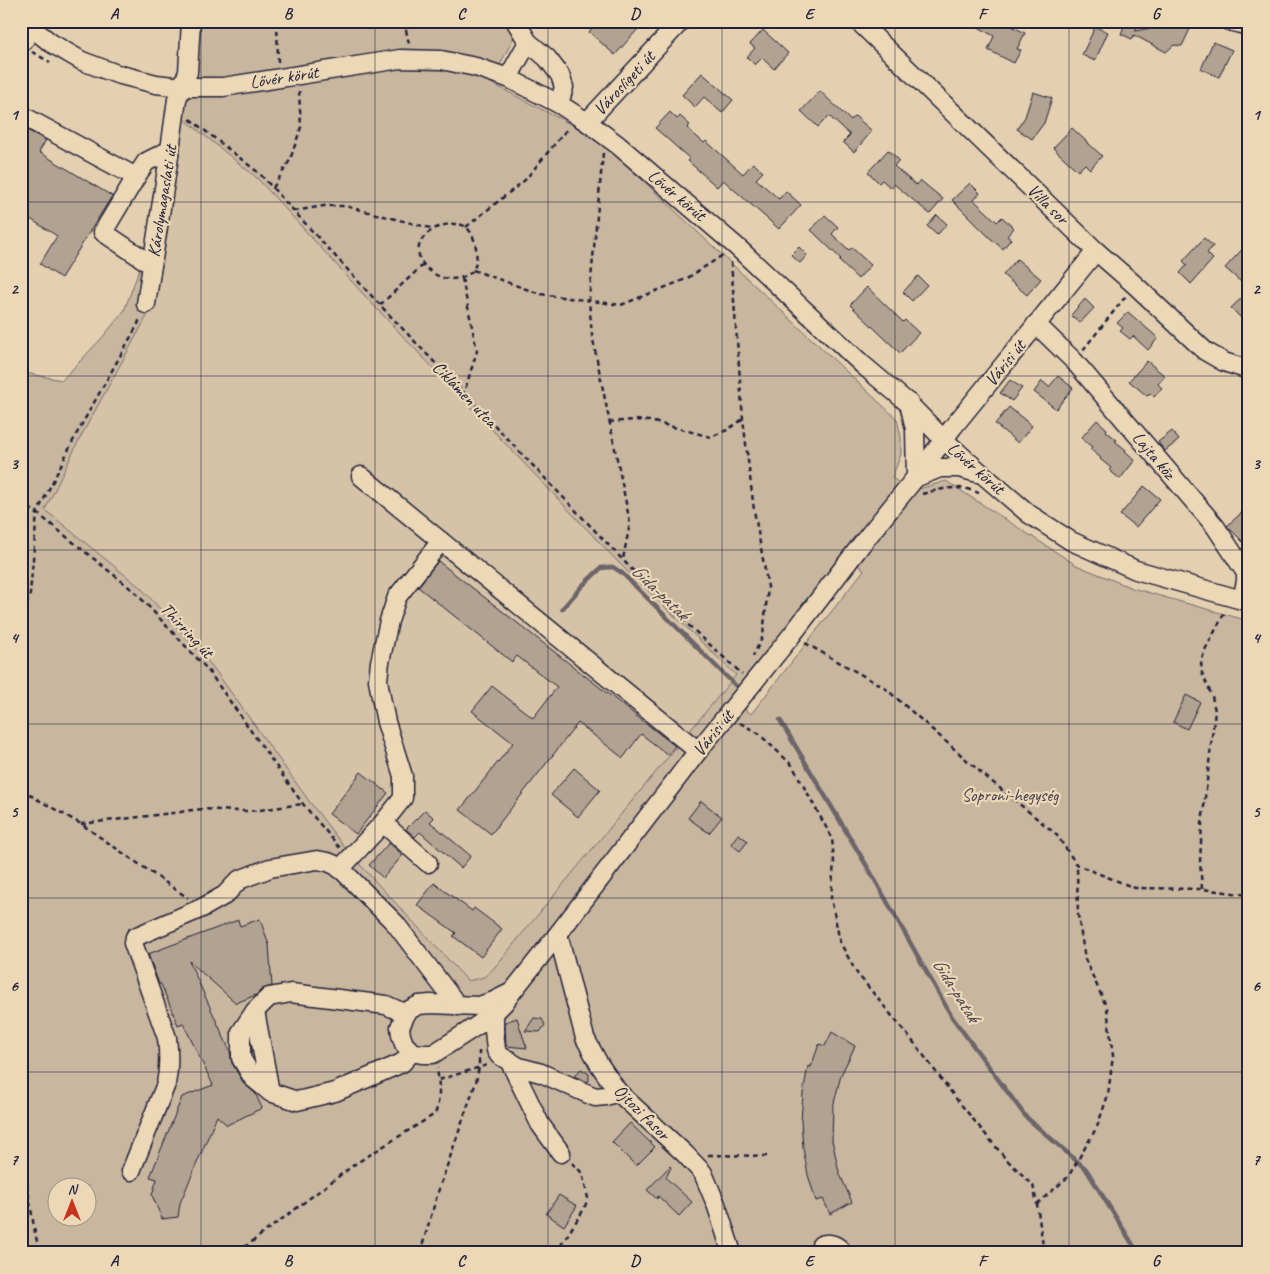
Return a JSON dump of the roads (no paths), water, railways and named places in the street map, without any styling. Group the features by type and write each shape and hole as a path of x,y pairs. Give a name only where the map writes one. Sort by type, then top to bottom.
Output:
{"street":[{"name":"Károlymagaslati út","path":"146,304 178,98 188,72 191,21"},
{"name":"Városligeti út","path":"581,126 681,21"},
{"name":"Villa sor","path":"858,21 1096,251 1205,351 1224,362 1249,370"},
{"path":"1229,21 1249,26"},
{"path":"516,22 528,42 547,58 560,76 564,87 559,104"},
{"name":"Lővér körút","path":"28,25 63,51 82,61 98,68 156,84 178,98 223,87 400,59 441,60 476,67 508,78 559,104 581,126 618,144 734,253 908,403 944,440 1030,514 1071,541 1136,570 1241,600"},
{"path":"21,44 28,25"},
{"path":"508,78 528,42"},
{"path":"21,115 136,177"},
{"path":"152,265 103,232 146,162 170,150"},
{"name":"Várisi út","path":"412,1052 433,1054 494,1013 512,992 698,751 1096,251"},
{"name":"Lajta köz","path":"1036,324 1074,361 1215,526 1246,573 1241,600"},
{"path":"908,403 915,429 916,477 940,468 959,468 981,473"},
{"path":"361,476 698,751"},
{"path":"340,869 383,823 403,798 403,776 386,722 378,680 383,643 388,621 397,597 442,541"},
{"path":"383,823 428,863"},
{"path":"131,1171 169,1072 167,1038 133,943 135,937 202,908 225,895 239,880 270,868 317,860 335,865 395,923 458,1006"},
{"name":"Ojtozi fasor","path":"558,934 585,1038 599,1064 618,1092 703,1173 716,1204 732,1253"},
{"name":"Várisi út","path":"406,1014 409,1010 419,1005 479,1006 512,992"},
{"path":"291,993 386,1005 406,1014 400,1027 401,1035 404,1044 412,1052 402,1063 335,1092 297,1101 270,1092 253,1078 241,1058 241,1032 255,1011 269,997 291,993"},
{"path":"494,1013 496,1050 499,1055 520,1066 595,1097 618,1092"},
{"path":"508,1060 540,1124 561,1153"},
{"path":"821,1245 836,1245 843,1253"}],"waterway":[{"name":"Gida-patak","path":"562,609 601,568 613,567 622,573 736,686"},
{"name":"Gida-patak","path":"780,720 871,873 952,1017 1026,1117 1086,1169 1138,1253"}],"park label":[{"name":"Soproni-hegység","path":"1010,795"}]}
